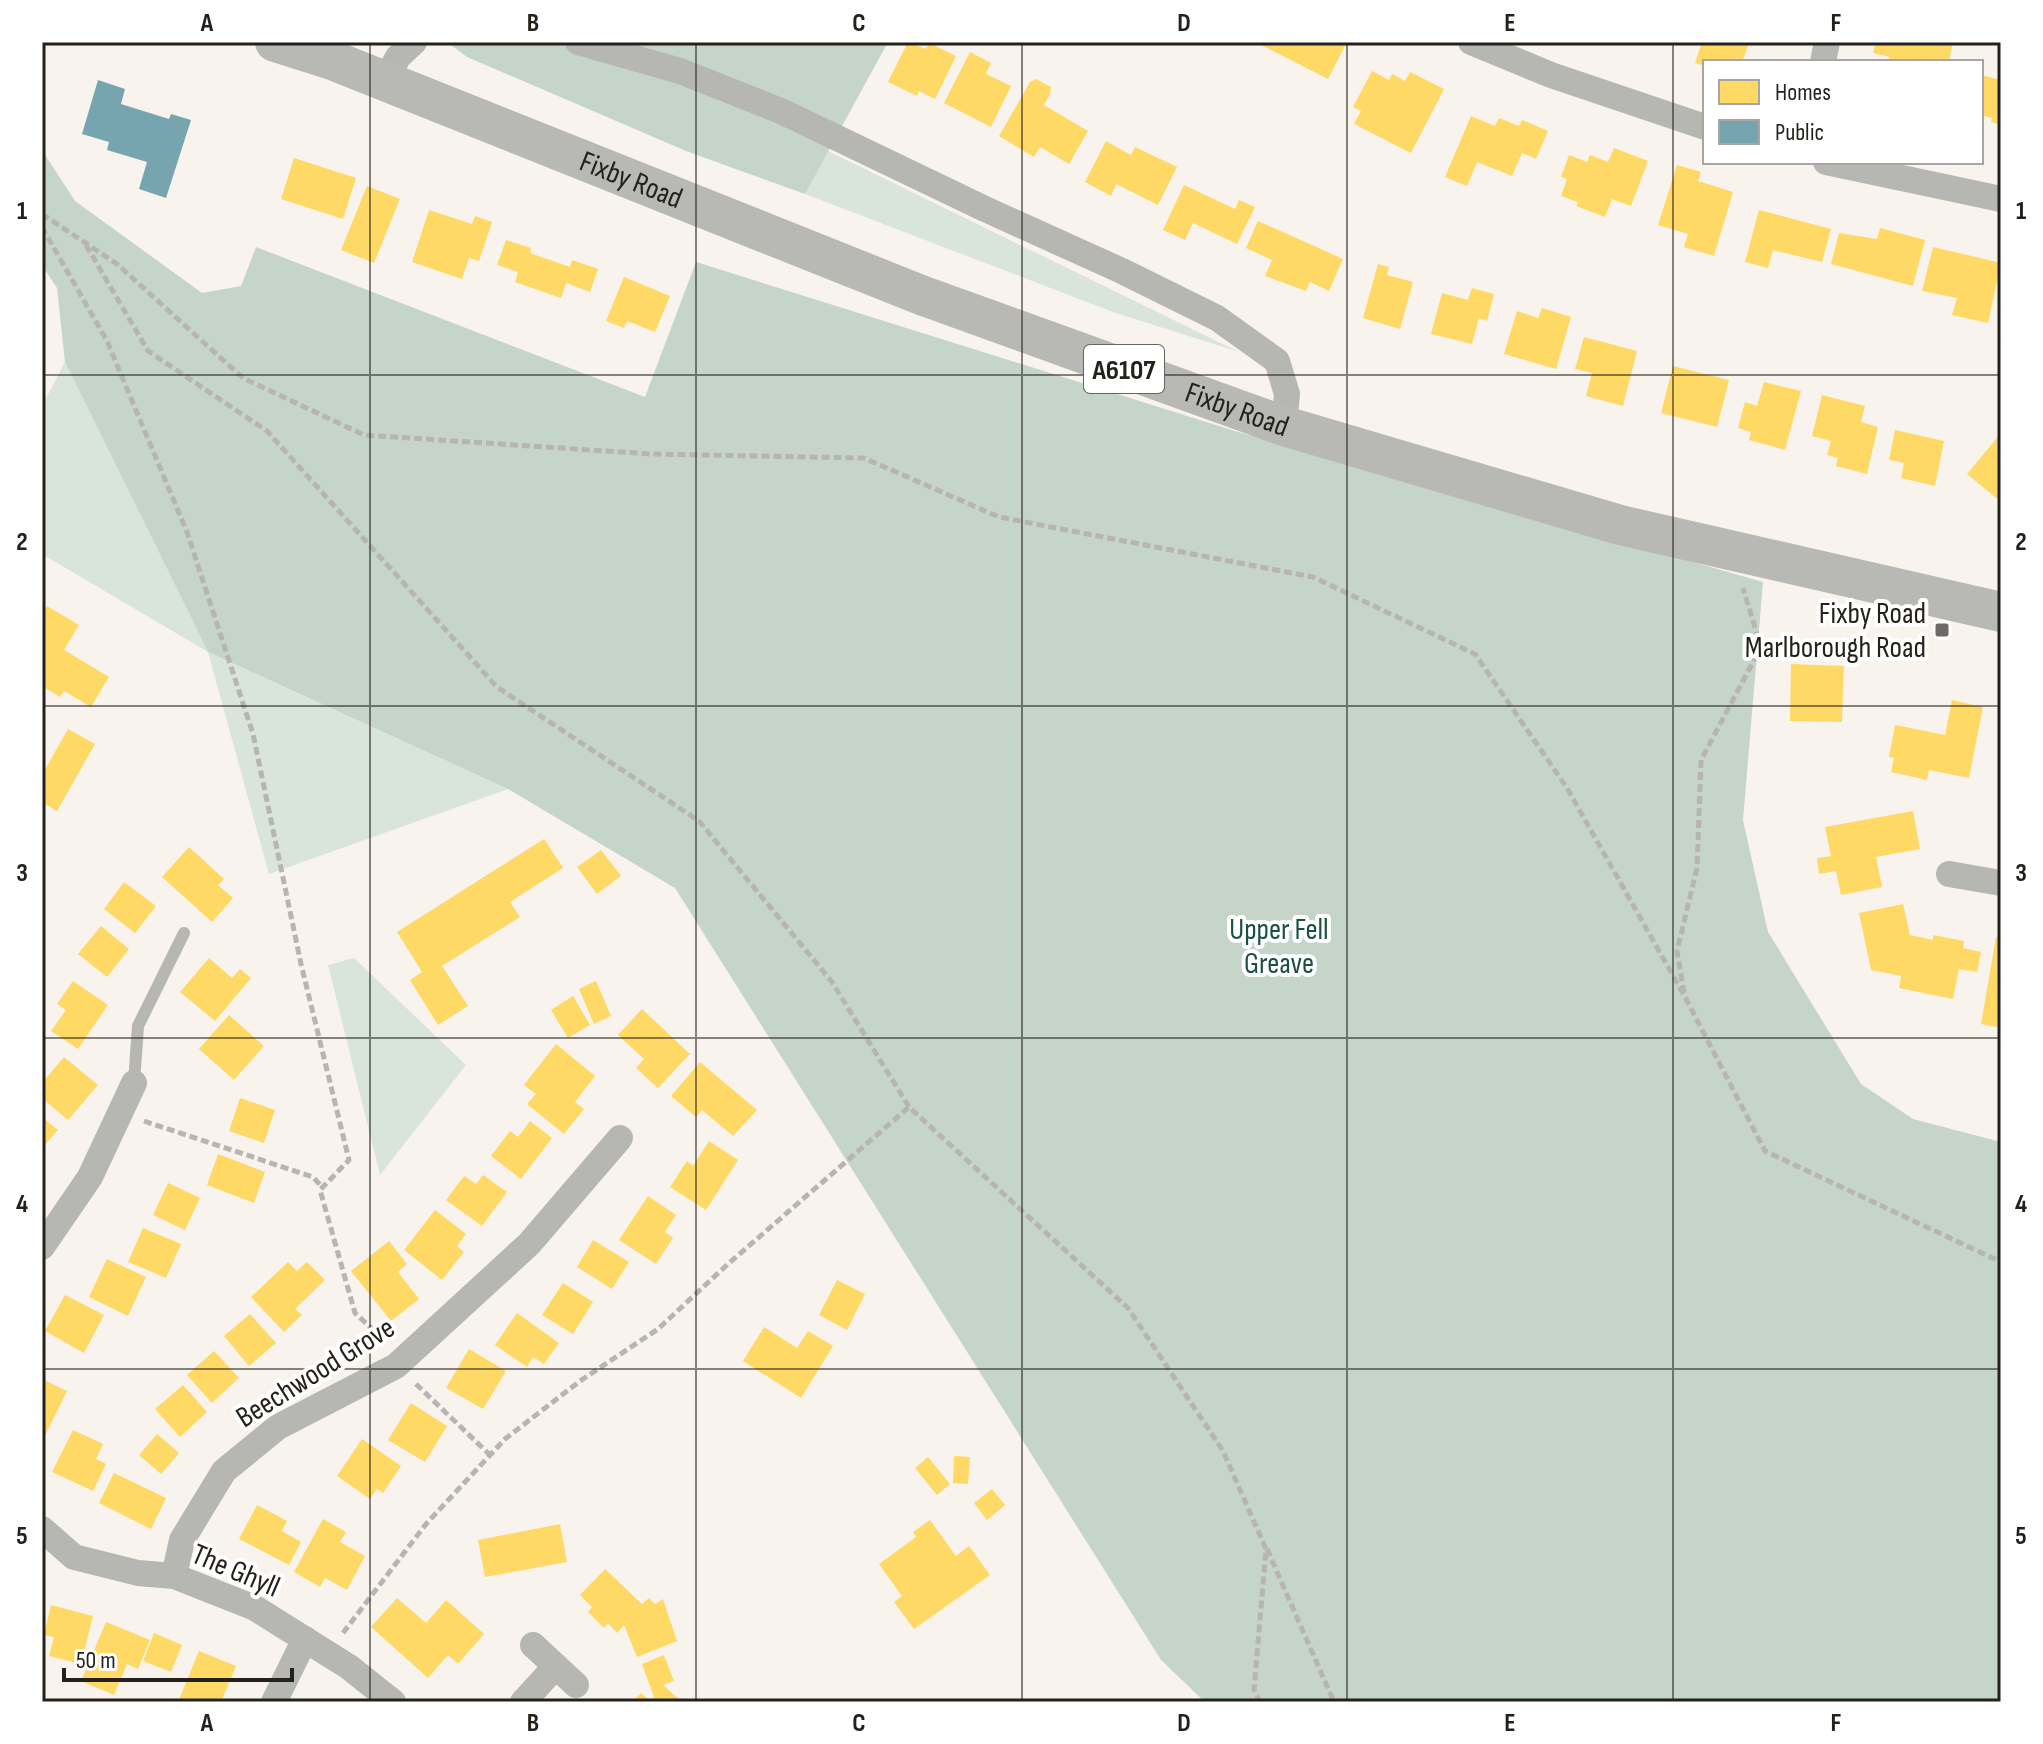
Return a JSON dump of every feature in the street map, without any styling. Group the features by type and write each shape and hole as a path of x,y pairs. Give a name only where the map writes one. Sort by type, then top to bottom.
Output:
{"main road":[{"name":"Fixby Road","path":"275,42 333,56 385,81 921,295 1284,426 1620,525 2001,612"}],"street":[{"path":"385,81 398,57 414,42"},
{"path":"578,42 680,71 781,111 1217,318 1277,361 1287,394 1284,426"},
{"path":"1471,42 1551,75 1703,126"},
{"path":"1835,164 2001,199"},
{"path":"1949,874 2001,883"},
{"path":"42,1247 90,1177 134,1083"},
{"name":"Beechwood Grove","path":"174,1576 182,1540 224,1471 278,1427 400,1362 529,1244 620,1138"},
{"name":"The Ghyll","path":"42,1529 74,1557 138,1573 174,1576 255,1608 328,1653 393,1702"},
{"path":"274,1702 305,1639"},
{"path":"533,1645 576,1685"},
{"path":"523,1702 556,1666"}],"lane":[{"path":"134,1083 138,1026 184,933"}],"path":[{"path":"42,214 117,264 243,378 364,435 651,454 864,458 999,517 1313,577 1475,654 1567,788 1685,997 1765,1151 2001,1262"},
{"path":"42,227 107,341 192,546 253,734 301,964 349,1160 320,1190 355,1313 490,1455"},
{"path":"85,243 148,351 267,431 497,687 699,821 832,982 909,1107 1128,1308 1223,1451 1334,1702"},
{"path":"1685,997 1677,951 1697,868 1701,760 1761,647 1733,552"},
{"path":"328,1653 426,1524 505,1439 580,1381 658,1329 909,1107"},
{"path":"121,1113 313,1177 323,1188"},
{"path":"1260,1702 1254,1690 1266,1549"}],"shaded area":[{"path":"828,151 1239,352 1113,312 805,194"},
{"path":"65,362 208,652 42,554 42,406"},
{"path":"208,652 508,789 269,874"},
{"path":"354,958 466,1065 380,1175 328,965"}],"green space":[{"path":"447,42 888,42 805,194 686,151 467,57"},
{"name":"Upper Fell Greave","path":"42,150 75,201 202,293 241,286 256,247 645,397 696,262 1235,431 1763,582 1743,820 1768,932 1861,1084 1913,1119 2001,1142 2001,1702 1205,1702 1161,1660 675,888 508,789 208,652 65,362 57,288 42,265"}],"building: Homes":[{"path":"908,42 926,49 929,43 956,56 935,99 919,91 917,96 888,82"},
{"path":"1255,42 1336,42 1345,46 1328,79"},
{"path":"1702,42 1749,42 1743,60 1703,60 1703,65 1695,63"},
{"path":"1876,42 1953,42 1949,60 1889,60 1890,57 1873,53"},
{"path":"970,52 991,63 986,74 1011,86 991,127 944,103"},
{"path":"1372,71 1389,80 1392,74 1405,81 1410,72 1444,89 1411,153 1354,124 1361,111 1353,107"},
{"path":"1983,76 2001,80 2001,125 1991,122 1992,118 1983,116"},
{"path":"1036,79 1051,87 1044,105 1088,131 1069,164 1040,147 1034,157 999,136 1030,82"},
{"path":"1471,116 1495,126 1499,118 1519,126 1522,120 1548,131 1536,159 1522,153 1512,176 1477,162 1467,186 1445,177"},
{"path":"1106,141 1131,155 1135,147 1177,167 1158,205 1116,184 1111,196 1085,182"},
{"path":"1614,148 1648,161 1631,206 1612,199 1605,217 1576,206 1578,202 1561,196 1567,179 1561,177 1569,155 1587,162 1590,155 1608,162"},
{"path":"294,158 356,178 343,219 281,199"},
{"path":"1677,165 1701,172 1698,181 1733,192 1714,256 1684,247 1688,234 1658,225"},
{"path":"1184,185 1235,209 1239,200 1255,207 1237,244 1193,223 1185,240 1163,230"},
{"path":"367,186 400,199 374,263 341,250"},
{"path":"429,210 472,224 475,216 492,222 479,261 469,258 462,279 412,262"},
{"path":"1759,210 1831,229 1822,262 1773,250 1768,268 1745,262"},
{"path":"1258,221 1343,259 1329,291 1310,282 1306,291 1265,276 1272,260 1246,248"},
{"path":"1880,228 1925,240 1913,286 1831,264 1839,233 1877,239"},
{"path":"506,240 531,248 530,253 570,267 572,260 598,269 590,292 566,283 561,298 515,282 518,272 497,265"},
{"path":"1933,247 2001,263 1988,323 1952,315 1957,298 1922,291"},
{"path":"1378,264 1389,267 1387,275 1413,282 1400,329 1363,318"},
{"path":"624,277 670,296 655,332 627,321 624,328 606,321"},
{"path":"1472,288 1494,294 1487,321 1479,318 1472,344 1431,334 1442,293 1468,300"},
{"path":"1542,308 1571,317 1556,369 1504,354 1517,311 1538,318"},
{"path":"1584,337 1637,351 1623,406 1586,396 1592,373 1575,369"},
{"path":"1673,366 1729,380 1717,427 1661,413"},
{"path":"1764,382 1801,391 1785,450 1749,440 1751,432 1738,428 1745,402 1757,406"},
{"path":"1822,395 1865,406 1861,422 1878,427 1867,474 1836,466 1838,458 1827,455 1831,441 1812,436"},
{"path":"1895,430 1944,441 1935,486 1901,478 1904,463 1889,460"},
{"path":"2001,433 2001,502 1967,474"},
{"path":"47,606 79,625 64,650 109,677 91,707 64,691 60,697 42,686 42,614"},
{"path":"1791,664 1844,666 1842,722 1790,721"},
{"path":"1952,700 1983,707 1969,778 1929,770 1927,780 1891,772 1894,758 1889,757 1895,725 1945,735"},
{"path":"68,729 95,744 57,811 42,802 42,775"},
{"path":"1913,811 1920,849 1876,857 1882,887 1841,895 1836,871 1819,874 1817,858 1831,856 1825,827"},
{"path":"544,839 563,868 510,902 520,917 442,966 468,1006 438,1025 410,980 422,972 397,932"},
{"path":"189,847 224,879 218,885 233,898 212,922 162,877"},
{"path":"601,850 621,876 597,894 577,867"},
{"path":"124,882 156,906 135,933 104,909"},
{"path":"1903,904 1910,935 1933,940 1933,935 1964,941 1963,948 1981,952 1977,972 1959,969 1953,999 1899,988 1901,976 1871,970 1859,913"},
{"path":"101,926 129,949 107,977 78,954"},
{"path":"1996,937 2001,938 2001,1028 1981,1024"},
{"path":"209,958 232,978 240,969 251,978 215,1021 180,992"},
{"path":"73,981 108,1005 78,1049 51,1031 66,1010 57,1004"},
{"path":"596,981 611,1016 594,1024 579,989"},
{"path":"573,996 590,1025 568,1038 551,1010"},
{"path":"642,1009 690,1054 658,1088 636,1068 644,1059 618,1035"},
{"path":"229,1015 264,1046 234,1080 199,1049"},
{"path":"556,1044 595,1076 575,1102 584,1109 564,1134 527,1104 536,1094 524,1085"},
{"path":"64,1057 98,1085 68,1120 42,1098 42,1083"},
{"path":"700,1062 757,1110 733,1136 702,1110 696,1117 671,1096"},
{"path":"240,1098 275,1110 264,1143 229,1131"},
{"path":"42,1117 58,1130 42,1148"},
{"path":"530,1121 552,1138 521,1179 491,1156 510,1131 518,1137"},
{"path":"709,1141 738,1160 706,1210 670,1187 687,1161 693,1166"},
{"path":"218,1154 265,1172 254,1203 207,1185"},
{"path":"483,1175 507,1192 482,1226 446,1200 464,1176 476,1184"},
{"path":"168,1183 200,1198 185,1230 153,1215"},
{"path":"648,1196 676,1215 665,1232 673,1238 656,1264 619,1240"},
{"path":"435,1210 466,1234 457,1246 464,1252 442,1280 404,1250"},
{"path":"143,1228 181,1244 166,1278 128,1262"},
{"path":"593,1240 629,1262 612,1289 577,1267"},
{"path":"389,1241 407,1264 398,1272 419,1299 391,1321 351,1271"},
{"path":"107,1259 146,1277 128,1316 89,1297"},
{"path":"288,1262 297,1271 307,1262 325,1280 295,1309 302,1315 284,1332 251,1297"},
{"path":"837,1280 865,1294 847,1330 819,1315"},
{"path":"563,1283 593,1302 573,1334 542,1315"},
{"path":"65,1295 104,1315 84,1353 45,1331"},
{"path":"517,1313 559,1343 544,1364 533,1357 527,1367 495,1345"},
{"path":"250,1314 276,1343 249,1366 224,1336"},
{"path":"764,1327 797,1348 808,1331 833,1346 801,1398 743,1361"},
{"path":"469,1349 506,1371 483,1409 446,1388"},
{"path":"214,1351 239,1378 212,1403 187,1375"},
{"path":"42,1379 67,1391 42,1442"},
{"path":"183,1385 207,1412 180,1437 155,1409"},
{"path":"411,1403 447,1426 425,1462 388,1440"},
{"path":"73,1430 103,1444 96,1459 106,1464 93,1491 52,1472"},
{"path":"157,1434 179,1453 161,1474 139,1455"},
{"path":"362,1439 401,1466 383,1493 377,1489 370,1499 337,1476"},
{"path":"954,1456 970,1457 968,1484 953,1483"},
{"path":"928,1457 950,1484 937,1495 915,1468"},
{"path":"114,1473 166,1498 151,1529 99,1503"},
{"path":"992,1489 1005,1505 987,1520 974,1503"},
{"path":"257,1505 287,1521 282,1531 301,1542 289,1565 239,1539"},
{"path":"323,1519 346,1532 340,1542 365,1556 347,1590 325,1578 320,1587 294,1572"},
{"path":"930,1520 956,1556 969,1546 990,1575 914,1629 894,1602 902,1596 879,1564 916,1537 913,1532"},
{"path":"560,1524 567,1562 485,1577 478,1540"},
{"path":"605,1569 642,1604 649,1598 655,1604 663,1599 677,1641 637,1657 624,1625 617,1633 608,1623 604,1628 588,1612 592,1607 580,1595"},
{"path":"397,1598 426,1623 446,1600 484,1634 458,1664 448,1655 428,1678 371,1627"},
{"path":"51,1605 93,1616 81,1664 49,1656 54,1637 44,1635"},
{"path":"106,1622 150,1640 138,1669 127,1664 114,1695 81,1681"},
{"path":"154,1633 182,1645 171,1672 143,1661"},
{"path":"199,1651 236,1666 221,1702 178,1702"},
{"path":"664,1655 674,1681 663,1685 682,1702 633,1702 641,1693 650,1701 654,1697 642,1664"}],"building: Public":[{"path":"98,80 125,89 121,104 169,119 171,114 191,120 166,198 139,189 147,162 107,150 109,142 82,134"}],"place":[{"name":"Fixby Road Marlborough Road","path":"1942,630"}]}
